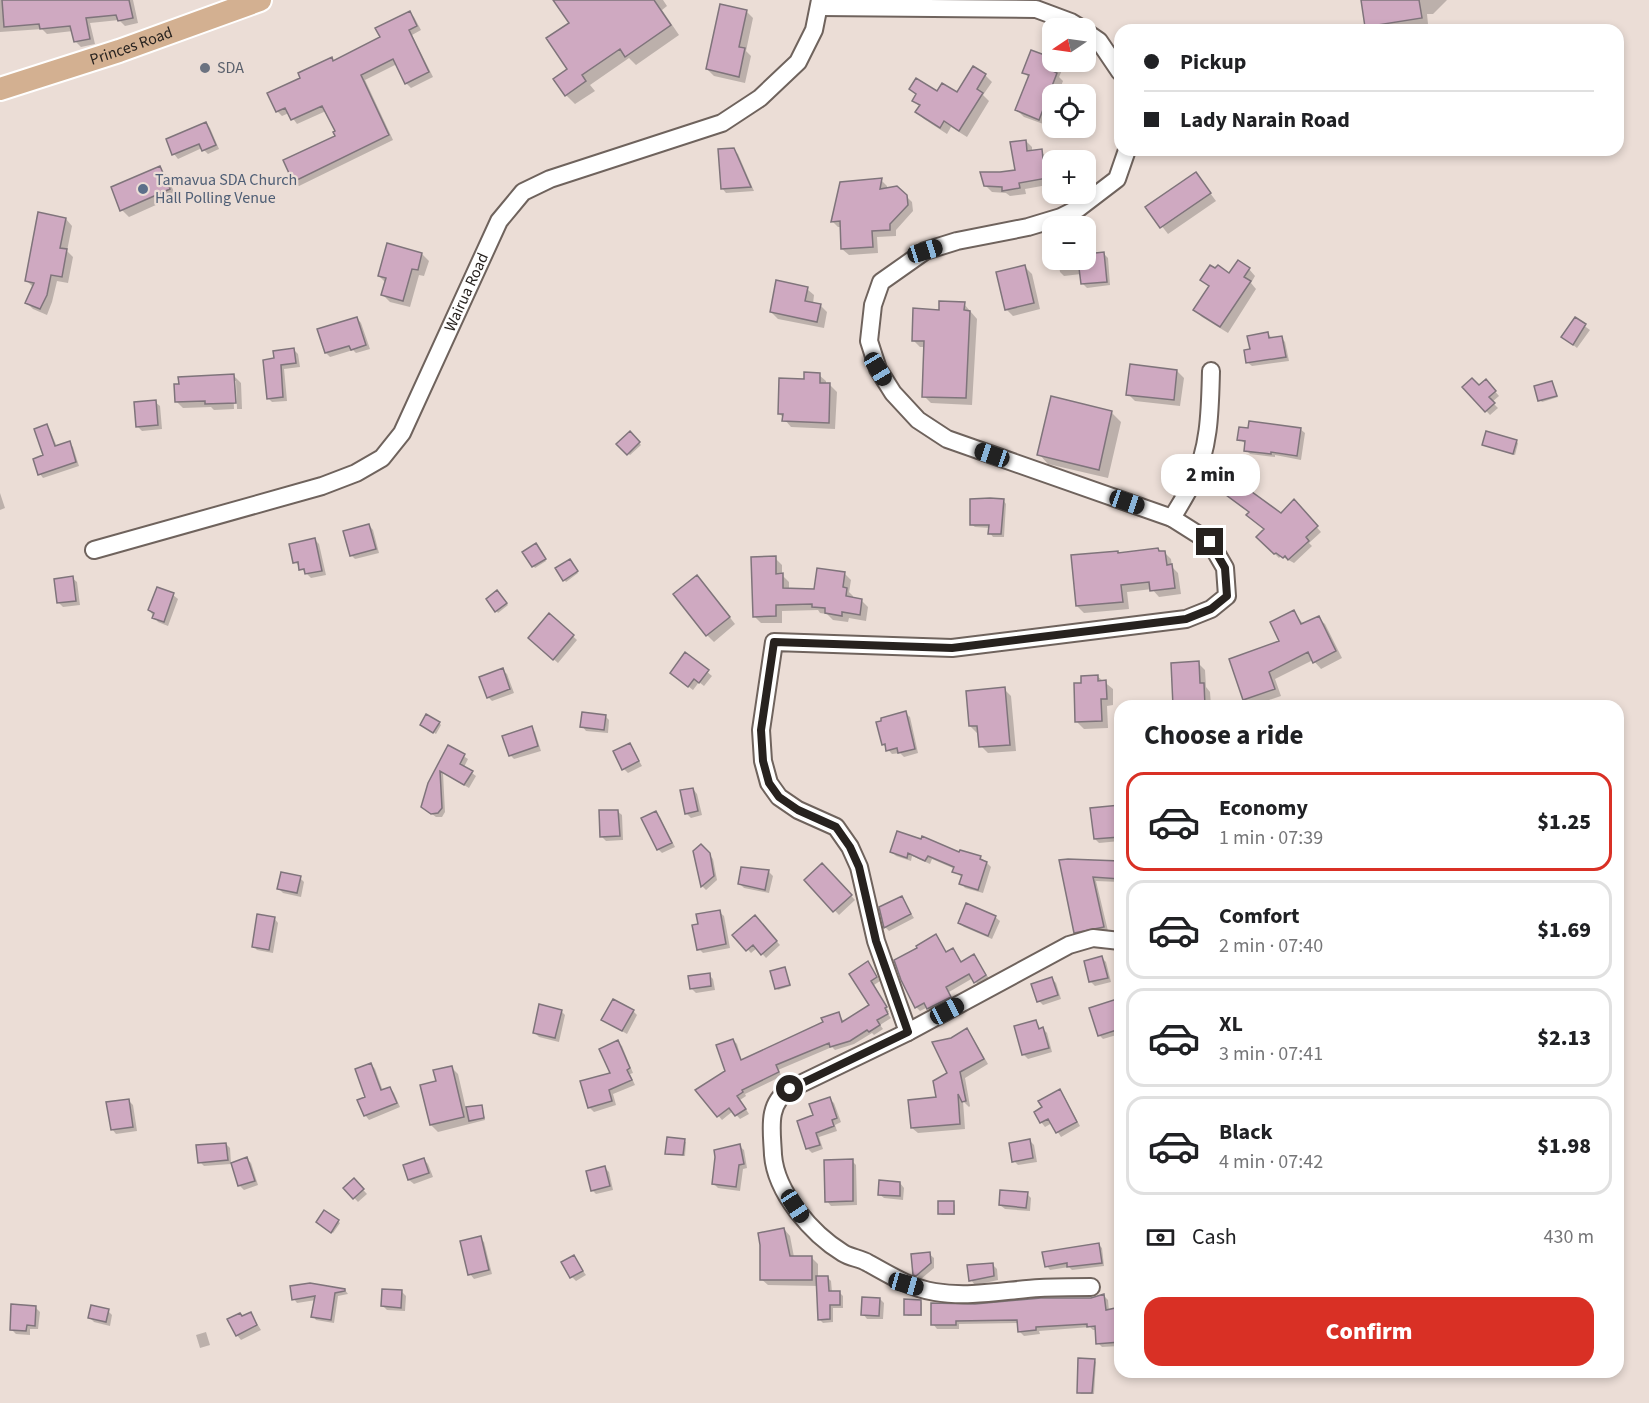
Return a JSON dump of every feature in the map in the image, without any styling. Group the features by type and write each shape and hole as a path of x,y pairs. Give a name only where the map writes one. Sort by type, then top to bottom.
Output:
{"main road":[{"name":"Princes Road","path":"0,89 119,51 256,1"}],"street":[{"path":"820,4 1036,9 1060,18"},
{"name":"Wairua Road","path":"94,550 322,486 356,473 382,458 402,433 499,221 523,192 550,179 722,123 760,98 798,62 814,30 820,4"},
{"path":"1096,39 1114,63"},
{"path":"908,1032 876,941 859,867 850,847 836,827 788,803 779,797 769,783 763,761 761,730 774,642 952,648 1186,619 1211,609 1227,596 1225,568 1210,542 1172,518 948,439 918,420 893,393 878,369 869,341 873,305 881,282 925,251 968,239 1028,227 1061,217 1080,208 1117,179 1125,156"},
{"path":"1172,518 1194,481 1202,458 1209,418 1211,371"},
{"path":"1091,1287 1042,1288 969,1295 935,1292 906,1284 866,1261 845,1254 820,1236 803,1219 786,1193 774,1165 771,1123 774,1105 782,1094 790,1089 908,1032 1069,945 1093,938 1114,940"}],"building":[{"path":"2,0 129,0 133,18 118,21 116,15 86,18 90,39 74,42 70,26 40,29 39,24 4,27"},
{"path":"553,0 654,0 671,25 625,57 620,49 582,75 586,81 565,96 553,79 567,69 546,38 569,23"},
{"path":"1361,0 1419,0 1422,18 1384,24 1365,24"},
{"path":"720,4 747,10 739,47 745,48 739,77 706,69"},
{"path":"410,11 417,26 409,30 429,72 405,84 393,59 361,75 389,135 293,182 283,160 335,136 333,132 335,131 322,106 291,120 285,108 276,112 267,93 300,78 298,73 332,57 333,61 380,37 375,28"},
{"path":"1031,50 1042,54 1042,72 1057,73 1053,84 1042,84 1042,112 1039,120 1015,110 1029,75 1022,73"},
{"path":"973,66 986,74 977,89 983,93 959,131 944,121 940,128 915,112 920,105 912,101 916,94 909,89 916,78 937,91 942,83 957,92"},
{"path":"206,122 216,145 202,151 199,144 172,155 166,139"},
{"path":"1026,140 1027,151 1042,149 1042,179 1019,183 1020,188 1002,191 1002,187 984,186 980,172 1015,170 1010,142"},
{"path":"734,148 751,187 721,189 718,149"},
{"path":"160,166 170,189 120,211 111,187"},
{"path":"1196,172 1211,193 1160,228 1145,207"},
{"path":"882,178 880,189 897,186 907,195 908,205 890,224 890,230 872,231 873,247 841,249 840,221 831,222 840,182"},
{"path":"38,212 66,218 60,248 67,249 62,277 51,275 47,295 40,309 25,303 34,283 25,281"},
{"path":"387,243 422,253 418,270 412,269 403,301 381,295 386,278 378,276"},
{"path":"1104,252 1107,282 1081,284 1079,270 1096,270 1096,253"},
{"path":"1238,260 1250,268 1244,277 1251,281 1220,327 1193,310 1209,286 1200,280 1210,265 1215,268 1218,265 1229,273"},
{"path":"1025,265 1034,303 1005,310 996,272"},
{"path":"776,280 808,287 805,301 821,304 817,322 770,312"},
{"path":"939,301 965,302 964,310 970,311 966,398 922,397 924,341 912,341 913,308 939,310"},
{"path":"357,317 366,345 351,350 349,346 325,353 317,329"},
{"path":"1575,317 1586,324 1573,345 1561,337"},
{"path":"1268,332 1269,338 1282,336 1286,357 1246,363 1244,350 1250,349 1247,336"},
{"path":"294,348 296,363 281,365 283,397 267,399 263,360 274,358 273,351"},
{"path":"1130,364 1177,370 1174,400 1126,395"},
{"path":"804,372 820,373 820,383 830,383 829,423 782,421 783,414 778,414 779,378 804,379"},
{"path":"234,374 236,403 175,402 174,384 179,384 178,377"},
{"path":"1472,378 1479,385 1486,379 1496,391 1489,397 1495,403 1485,412 1462,387"},
{"path":"1552,381 1557,396 1538,401 1534,386"},
{"path":"1051,396 1112,411 1099,470 1037,455"},
{"path":"156,400 158,425 136,427 134,402"},
{"path":"1249,421 1301,428 1297,456 1244,451 1245,441 1237,440 1239,427 1248,428"},
{"path":"47,424 55,446 70,441 76,462 38,475 33,459 43,455 34,429"},
{"path":"630,431 640,442 627,455 616,444"},
{"path":"1486,431 1517,440 1513,454 1482,445"},
{"path":"1229,481 1238,488 1241,484 1281,513 1294,499 1318,526 1306,537 1309,541 1288,560 1285,556 1283,558 1274,554 1256,537 1264,529 1246,515 1249,512 1222,492"},
{"path":"970,499 1004,499 1001,534 988,534 989,525 970,525"},
{"path":"369,524 376,549 350,556 343,531"},
{"path":"315,538 322,571 305,574 304,569 299,570 298,562 293,563 289,544"},
{"path":"536,543 546,559 532,567 522,552"},
{"path":"1158,548 1159,551 1165,551 1167,565 1172,564 1175,588 1150,591 1149,582 1121,585 1123,602 1076,606 1071,555"},
{"path":"776,556 776,574 783,573 783,588 814,589 817,568 845,572 843,587 847,588 846,596 862,599 860,615 842,612 842,616 825,613 825,608 812,607 812,604 776,605 776,616 753,617 751,557"},
{"path":"570,559 578,571 563,581 555,568"},
{"path":"697,575 730,617 706,636 673,594"},
{"path":"73,576 76,601 57,603 54,579"},
{"path":"157,587 174,593 164,622 152,618 154,613 148,610"},
{"path":"497,590 507,603 495,612 486,599"},
{"path":"1294,610 1301,624 1319,616 1336,651 1313,663 1308,652 1269,672 1275,689 1243,700 1229,659 1279,641 1270,622"},
{"path":"549,613 574,635 553,660 528,638"},
{"path":"685,652 709,670 699,683 694,679 688,687 670,673"},
{"path":"1199,661 1200,683 1204,683 1205,700 1173,700 1171,663"},
{"path":"503,668 510,689 487,698 479,677"},
{"path":"1098,675 1098,681 1106,680 1107,699 1101,699 1102,721 1075,722 1074,683 1081,683 1081,676"},
{"path":"1005,687 1010,745 979,747 977,726 969,726 966,691"},
{"path":"906,711 915,749 898,753 897,748 886,751 885,744 882,745 876,722 881,721 881,718"},
{"path":"582,712 606,715 604,730 580,727"},
{"path":"426,714 440,722 433,733 420,725"},
{"path":"532,726 538,746 509,756 502,736"},
{"path":"630,743 639,761 622,770 613,751"},
{"path":"448,745 465,754 460,764 473,771 464,785 440,771 442,808 438,813 431,814 421,807 428,783"},
{"path":"693,788 698,811 685,814 680,790"},
{"path":"1114,806 1114,837 1094,839 1090,808"},
{"path":"599,810 618,810 620,836 600,837"},
{"path":"656,811 672,843 657,850 641,818"},
{"path":"897,831 921,839 922,836 959,852 960,850 981,856 980,859 987,862 978,890 959,884 962,875 952,872 954,867 928,856 925,861 908,853 907,858 890,852"},
{"path":"701,844 710,853 714,876 701,887 693,851"},
{"path":"1059,860 1114,861 1114,879 1093,877 1104,927 1074,933"},
{"path":"822,863 852,895 833,912 804,880"},
{"path":"741,867 769,870 765,890 738,884"},
{"path":"281,872 301,876 297,893 277,889"},
{"path":"902,896 911,914 884,928 879,907"},
{"path":"966,903 996,916 988,936 958,923"},
{"path":"720,910 726,944 697,950 692,925 698,924 696,914"},
{"path":"257,914 275,917 269,950 252,947"},
{"path":"755,915 777,941 761,955 753,945 746,951 732,935"},
{"path":"936,934 946,952 953,948 961,962 974,954 986,975 974,983 969,974 946,987 951,997 927,1009 924,1003 915,1008 894,960 917,948 916,946"},
{"path":"1102,956 1108,978 1089,982 1084,961"},
{"path":"868,961 877,977 871,981 887,1007 885,1008 888,1014 877,1020 880,1025 850,1041 830,1047 829,1043 776,1065 779,1072 742,1090 743,1092 737,1096 746,1109 735,1116 729,1108 717,1117 695,1090 725,1071 716,1045 733,1039 741,1060 823,1022 821,1018 839,1012 842,1022 869,1005 849,974"},
{"path":"785,967 790,985 775,989 770,971"},
{"path":"710,973 711,986 690,989 688,976"},
{"path":"1052,977 1058,995 1037,1002 1031,984"},
{"path":"613,999 634,1010 622,1031 601,1020"},
{"path":"1114,1000 1114,1031 1098,1036 1089,1008"},
{"path":"539,1004 562,1010 555,1038 533,1033"},
{"path":"1036,1020 1039,1029 1043,1027 1049,1048 1022,1055 1014,1026"},
{"path":"967,1028 984,1059 960,1072 966,1101 962,1102 958,1094 960,1124 911,1128 908,1100 936,1097 933,1081 947,1073 932,1042 951,1038"},
{"path":"618,1040 630,1068 627,1070 632,1080 609,1090 612,1101 588,1108 580,1081 610,1073 599,1049"},
{"path":"371,1063 381,1090 390,1087 397,1103 364,1116 357,1100 365,1097 355,1069"},
{"path":"452,1066 464,1117 430,1125 420,1085 436,1081 433,1070"},
{"path":"1060,1089 1077,1122 1056,1133 1048,1119 1040,1123 1034,1112 1042,1107 1038,1101"},
{"path":"830,1097 837,1118 832,1120 834,1126 816,1133 820,1145 806,1149 797,1121 813,1115 809,1104"},
{"path":"129,1099 133,1127 111,1130 106,1102"},
{"path":"482,1105 484,1118 469,1121 466,1107"},
{"path":"667,1137 685,1139 683,1155 665,1154"},
{"path":"1030,1139 1033,1158 1012,1162 1009,1143"},
{"path":"226,1143 228,1160 198,1163 196,1145"},
{"path":"740,1144 744,1164 739,1165 736,1187 712,1184 714,1150"},
{"path":"247,1157 255,1181 238,1186 231,1163"},
{"path":"424,1158 429,1173 408,1180 403,1165"},
{"path":"853,1159 853,1201 825,1202 824,1160"},
{"path":"605,1166 610,1186 591,1191 586,1171"},
{"path":"354,1178 364,1189 353,1199 343,1188"},
{"path":"879,1180 900,1182 900,1196 878,1195"},
{"path":"1000,1190 1028,1192 1026,1208 999,1205"},
{"path":"938,1201 954,1201 954,1214 938,1214"},
{"path":"324,1210 339,1220 331,1233 316,1222"},
{"path":"784,1228 790,1256 812,1256 812,1280 760,1280 758,1233"},
{"path":"481,1236 489,1270 468,1275 460,1241"},
{"path":"1099,1243 1102,1263 1067,1267 1067,1263 1045,1267 1042,1252"},
{"path":"930,1252 931,1263 916,1276 913,1275 911,1254"},
{"path":"574,1255 583,1271 570,1278 561,1262"},
{"path":"993,1263 994,1276 969,1281 967,1265"},
{"path":"816,1276 828,1276 829,1291 840,1291 840,1305 830,1305 830,1319 818,1320"},
{"path":"310,1283 345,1289 345,1291 335,1293 331,1320 311,1317 315,1296 292,1300 290,1286"},
{"path":"382,1289 402,1290 401,1308 381,1306"},
{"path":"1104,1294 1106,1310 1114,1308 1114,1342 1096,1344 1095,1326 1087,1327 1087,1324 1036,1327 1036,1330 1018,1332 1017,1320 956,1321 956,1325 931,1325 931,1303 975,1304 1041,1298 1091,1298"},
{"path":"862,1297 880,1298 879,1316 861,1315"},
{"path":"904,1299 921,1300 921,1315 904,1315"},
{"path":"11,1304 36,1306 35,1326 27,1325 26,1331 10,1330"},
{"path":"91,1305 109,1309 106,1322 88,1318"},
{"path":"251,1312 257,1325 236,1336 227,1319 240,1313 242,1316"},
{"path":"1078,1358 1095,1359 1092,1393 1077,1393"}],"place":[{"name":"SDA","path":"205,68"},
{"name":"Tamavua SDA Church Hall Polling Venue","path":"143,189"}],"route":[{"path":"790,1089 908,1032 876,941 859,867 850,847 836,827 798,810 779,797 769,783 763,761 761,730 774,642 952,648 1186,619 1211,609 1227,596 1225,568 1210,542"}]}
